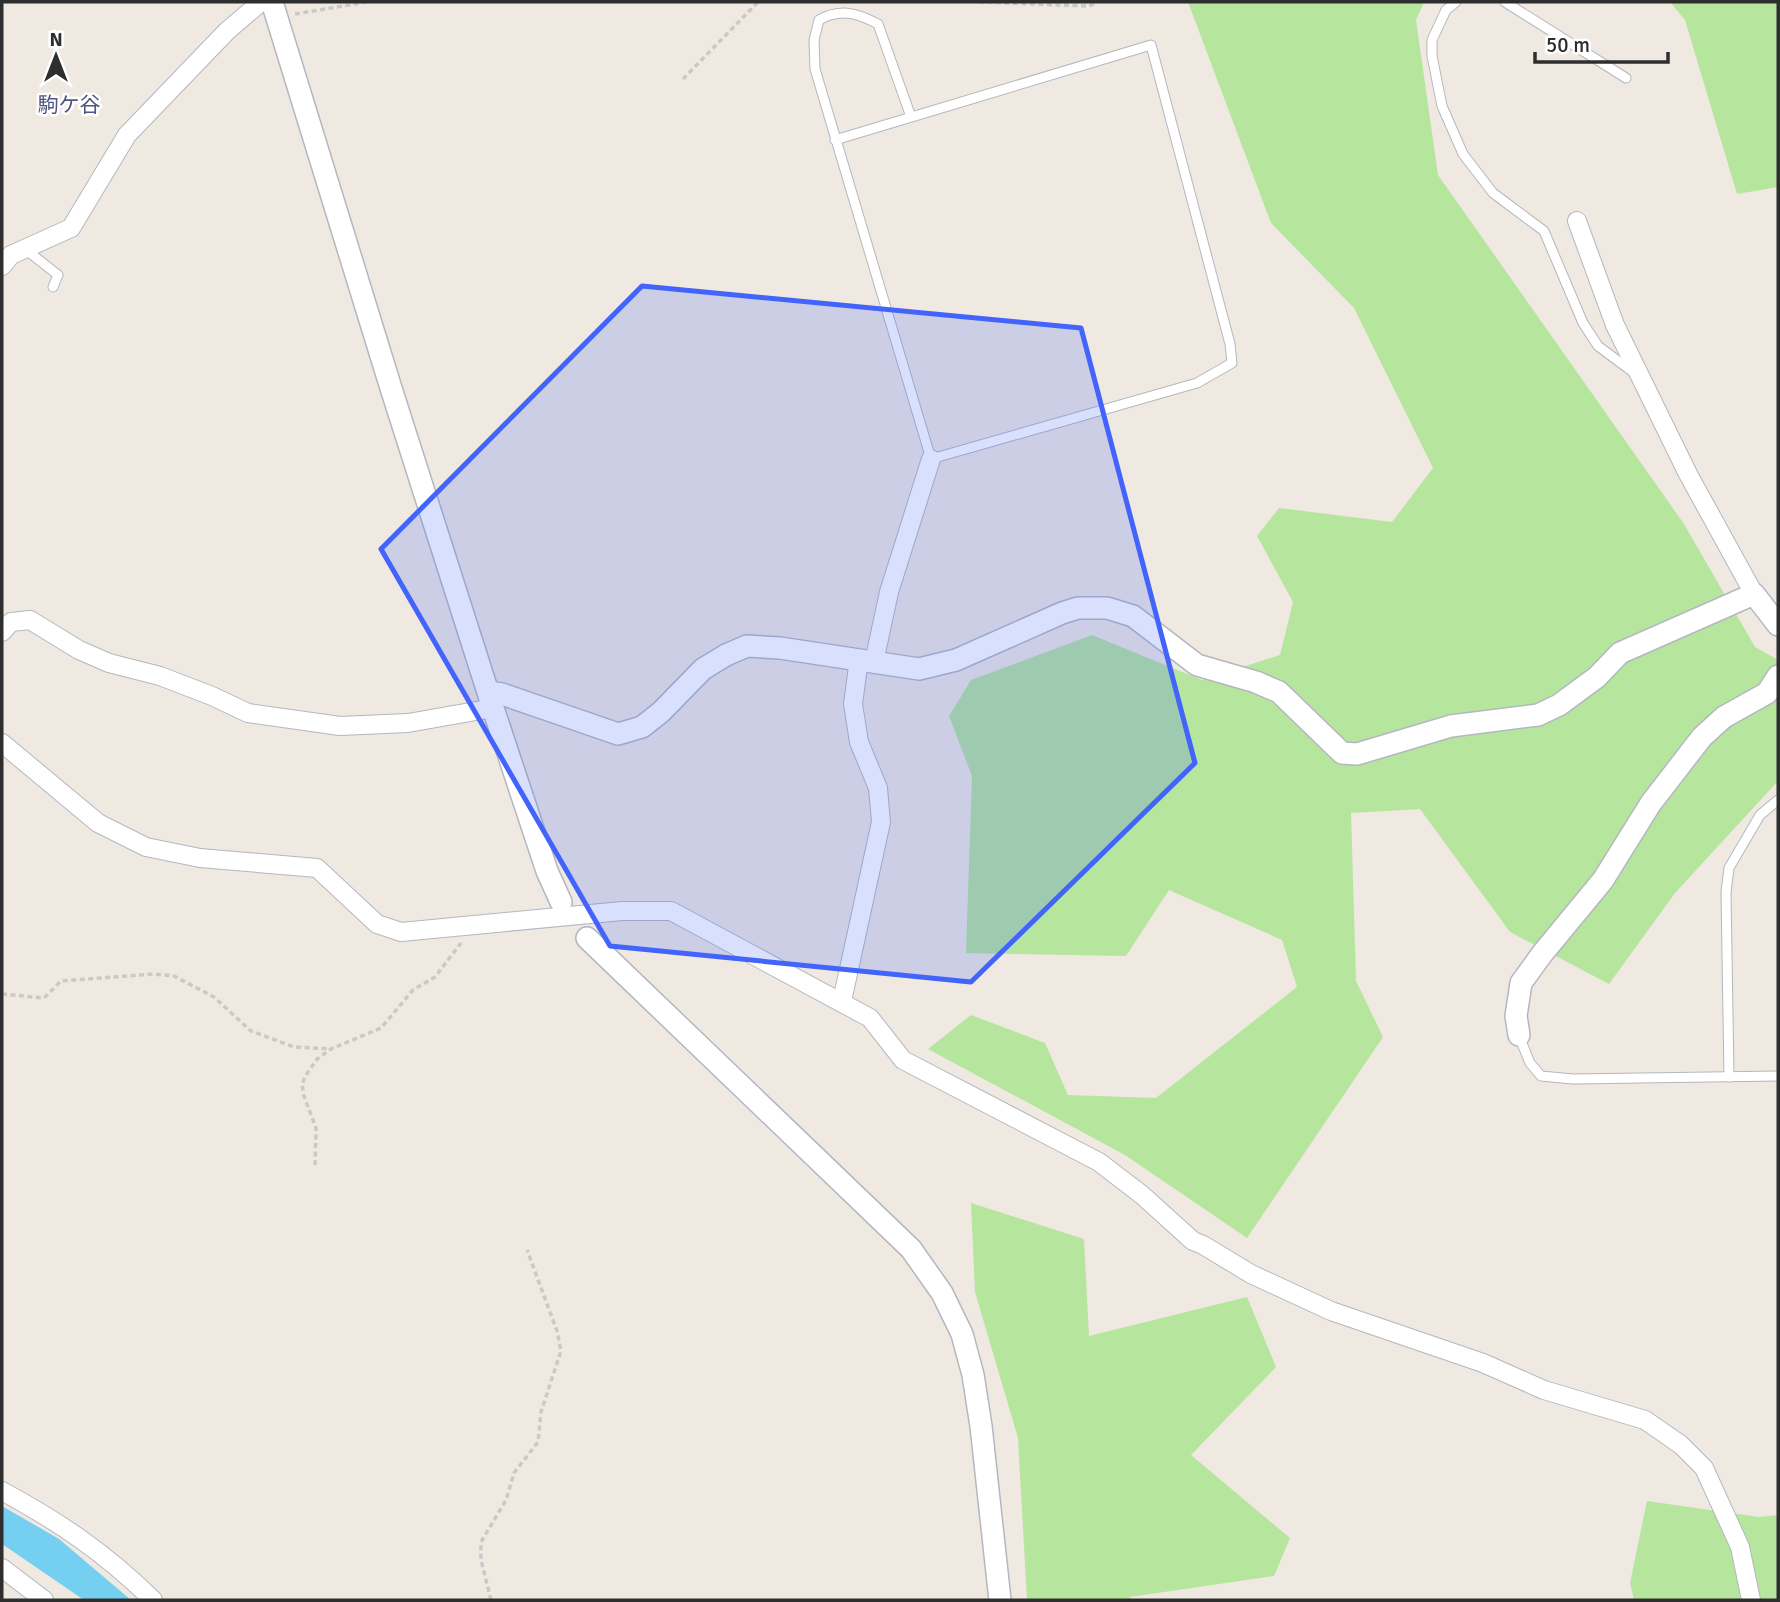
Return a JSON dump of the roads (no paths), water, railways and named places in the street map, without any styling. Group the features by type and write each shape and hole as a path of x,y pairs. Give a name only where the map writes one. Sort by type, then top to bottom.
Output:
{"street":[{"path":"10,255 71,229 127,135 227,31 270,6 491,700 547,870 561,902"},
{"path":"1577,221 1615,325 1688,474 1754,594 1778,625"},
{"path":"842,1001 881,821 878,788 859,742 853,704 931,459"},
{"path":"2,632 10,622 30,620 79,650 109,663 160,676 248,713 340,726 408,723 491,700 502,694 618,734 642,727 704,669 726,654 747,646 780,648 919,669 957,660 1062,612 1078,608 1107,608 1133,616 1197,665 1256,682 1279,692 1342,752 1357,754 1451,726 1538,715 1559,705 1597,677 1620,653 1754,594"},
{"path":"1519,1035 1516,1016 1521,983 1603,880 1651,803 1702,737 1724,717 1767,693 1778,676"},
{"path":"2,743 98,823 146,847 200,858 317,869 377,924 401,932 622,911 671,911 870,1017 903,1060 1099,1162 1142,1195 1194,1241 1251,1274 1331,1311 1483,1363 1544,1390 1645,1420 1681,1445 1704,1468 1741,1547 1751,1600"},
{"path":"587,938 911,1249 942,1293 962,1334 973,1375 1000,1600"},
{"path":"2,1491 84,1539 153,1600"},
{"path":"2,1568 44,1600"}],"lane":[{"path":"1456,2 1446,10 1432,40 1432,56 1442,106 1463,154 1493,193 1544,231 1583,323 1598,346 1643,379"},
{"path":"1505,2 1626,78"},
{"path":"835,140 1151,45 1230,344 1232,363 1197,383 931,459 835,140 816,69 814,40 819,20 831,14 858,14 878,24 911,117"},
{"path":"10,255 58,275 52,287"},
{"path":"1729,1077 1726,892 1729,868 1760,815 1778,800"},
{"path":"1519,1035 1530,1063 1541,1076 1573,1079 1778,1076"}],"water":[{"path":"2,1506 59,1539 131,1600 84,1600 2,1544"}],"district":[{"name":"駒ケ谷","path":"69,105"}]}
